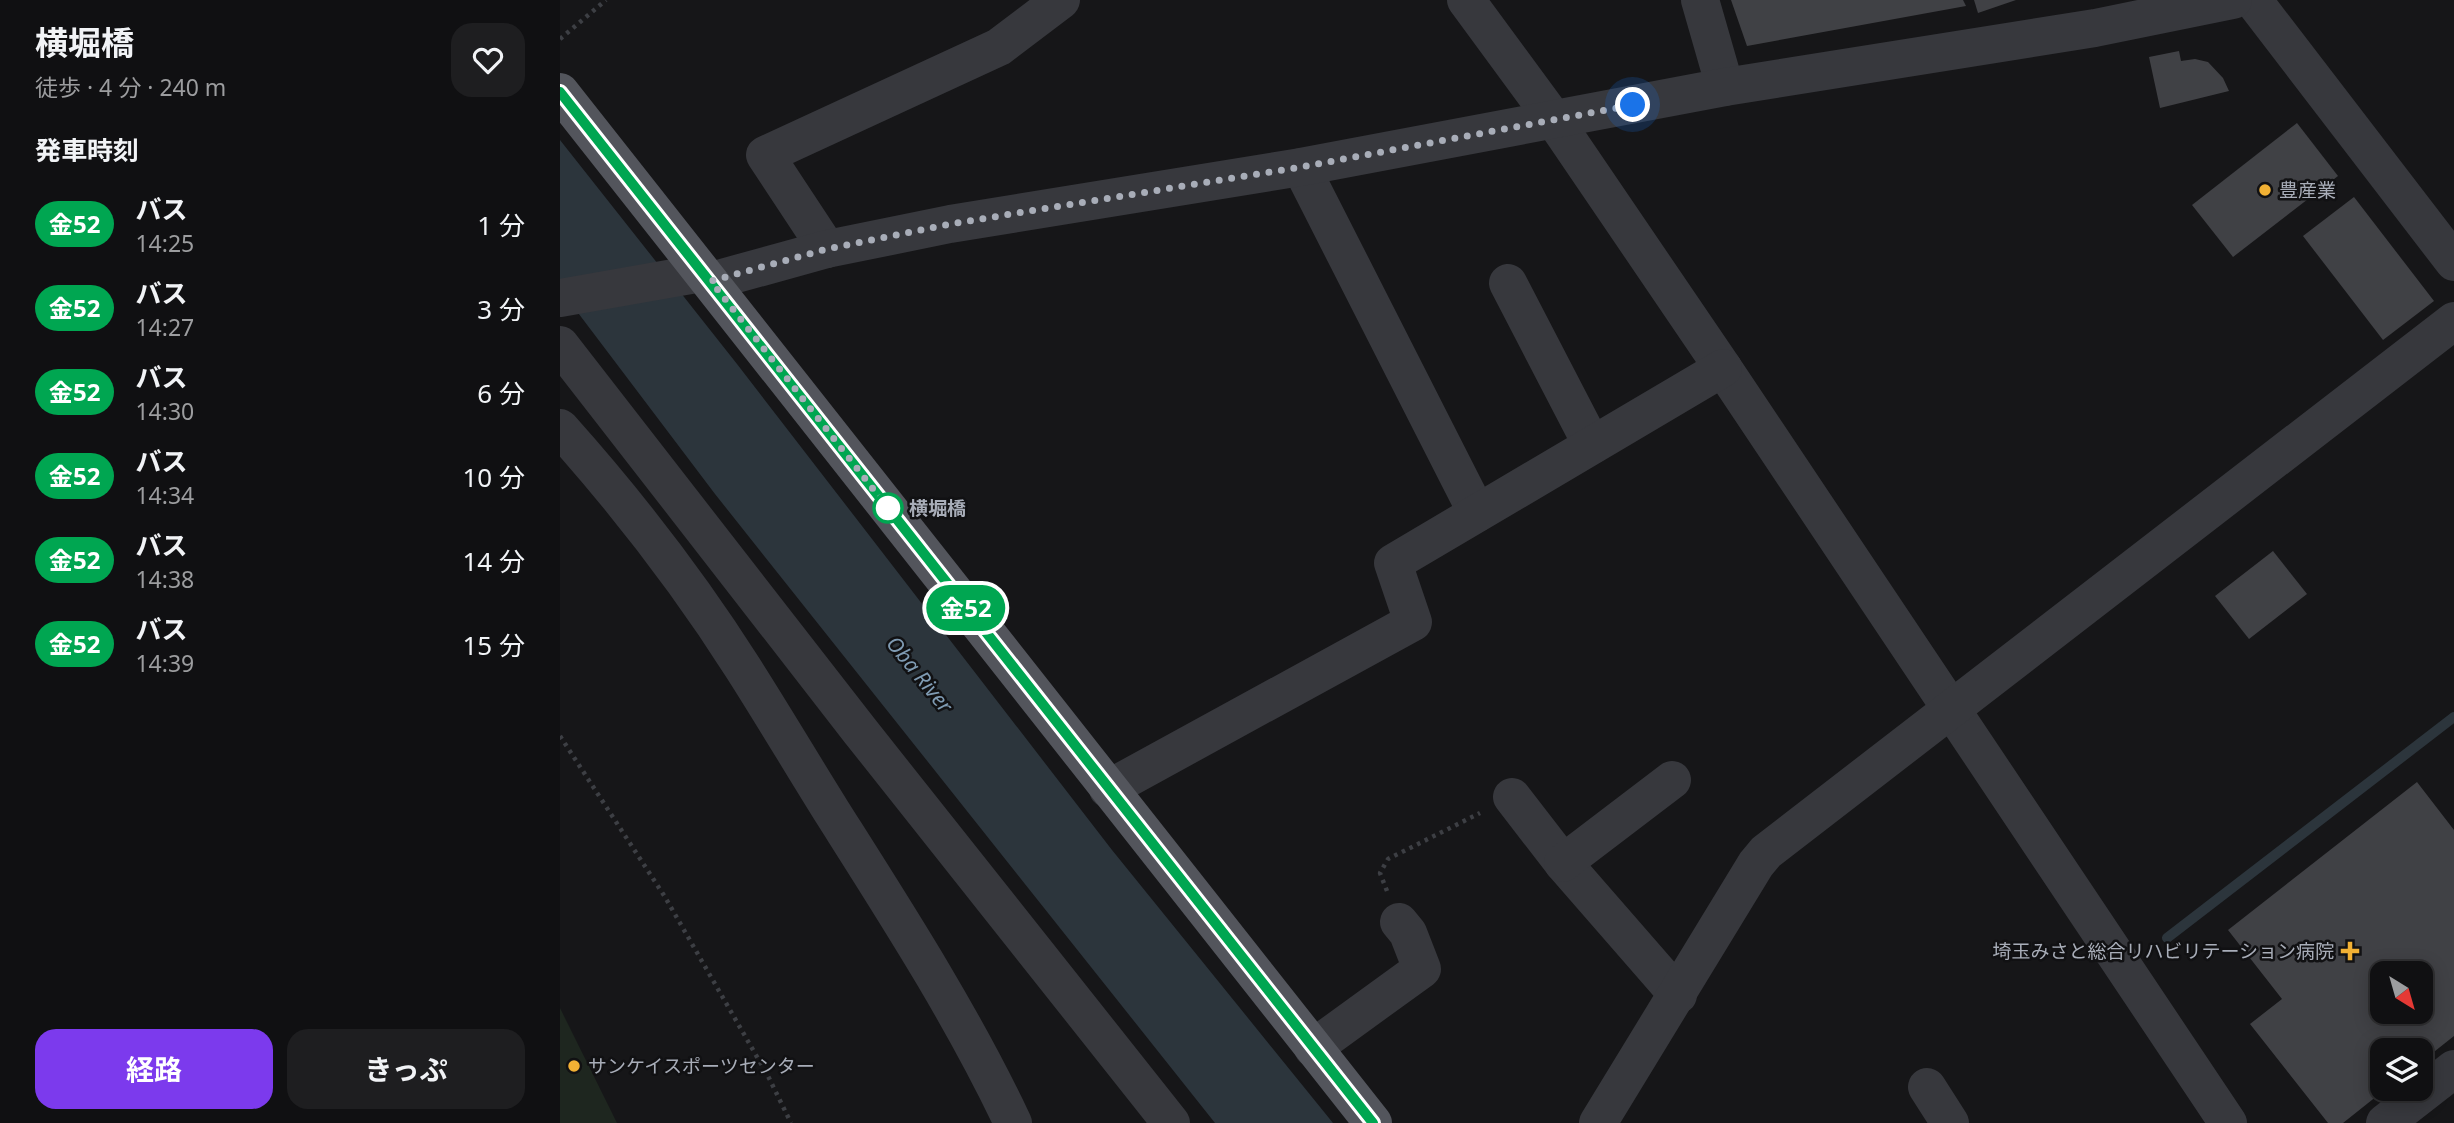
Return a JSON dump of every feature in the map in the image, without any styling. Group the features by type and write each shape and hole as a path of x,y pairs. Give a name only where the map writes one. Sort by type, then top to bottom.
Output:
{"main road":[{"path":"560,92 694,279 1108,789 1373,1123"}],"street":[{"path":"827,249 765,155 999,47 1061,0"},
{"path":"1466,0 1555,121 1723,368 2228,1123"},
{"path":"1700,0 1725,87"},
{"path":"560,298 694,279 950,224 1301,167 1725,87 2095,28 2233,0"},
{"path":"2253,0 2454,262"},
{"path":"1301,167 1477,513"},
{"path":"1508,283 1592,445"},
{"path":"1598,1123 1756,864 1766,852 2454,321"},
{"path":"560,345 868,742 1171,1123"},
{"path":"1108,789 1413,622 1393,563 1723,368"},
{"path":"560,428 607,480 663,553 741,665 915,944 998,1091 1013,1123"},
{"path":"1563,863 1672,780"},
{"path":"1512,797 1563,863 1678,995"},
{"path":"1313,1048 1422,969 1408,933 1399,922"},
{"path":"2385,1123 2454,1069"},
{"path":"1927,1087 1950,1123"}],"path":[{"path":"560,39 606,0"},
{"path":"560,736 666,897 755,1053 791,1123"},
{"path":"1399,922 1380,873 1388,859 1512,797"}],"shaded area":[{"name":"サンケイスポーツセンター","path":"560,1008 617,1123 560,1123"}],"water":[{"name":"Oba River","path":"560,140 737,364 1112,850 1333,1123 1215,1123 715,494 560,289"}],"building":[{"path":"1731,0 1963,0 1966,6 1747,46"},
{"path":"1974,0 2016,0 1978,13"},
{"path":"2179,51 2181,61 2195,59 2208,62 2223,78 2229,91 2160,108 2149,57"},
{"name":"豊産業","path":"2297,123 2338,176 2233,257 2192,205"},
{"path":"2354,197 2434,301 2383,340 2303,236"},
{"path":"2273,551 2307,594 2249,639 2215,596"},
{"name":"埼玉みさと総合リハビリテーション病院","path":"2417,782 2454,830 2454,1036 2433,1053 2433,1038 2370,1038 2371,1101 2343,1123 2328,1123 2250,1024 2282,999 2228,930"}],"waterway":[{"path":"2167,938 2454,717"}],"bus line":[{"name":"金52","path":"560,92 1373,1123"}],"place":[{"name":"豊産業","path":"2265,190"},
{"name":"横堀橋","path":"888,508"},
{"name":"埼玉みさと総合リハビリテーション病院","path":"2350,951"},
{"name":"サンケイスポーツセンター","path":"574,1066"}],"route":[{"path":"888,508 711,281 827,249 950,224 1301,167 1633,105"}]}
